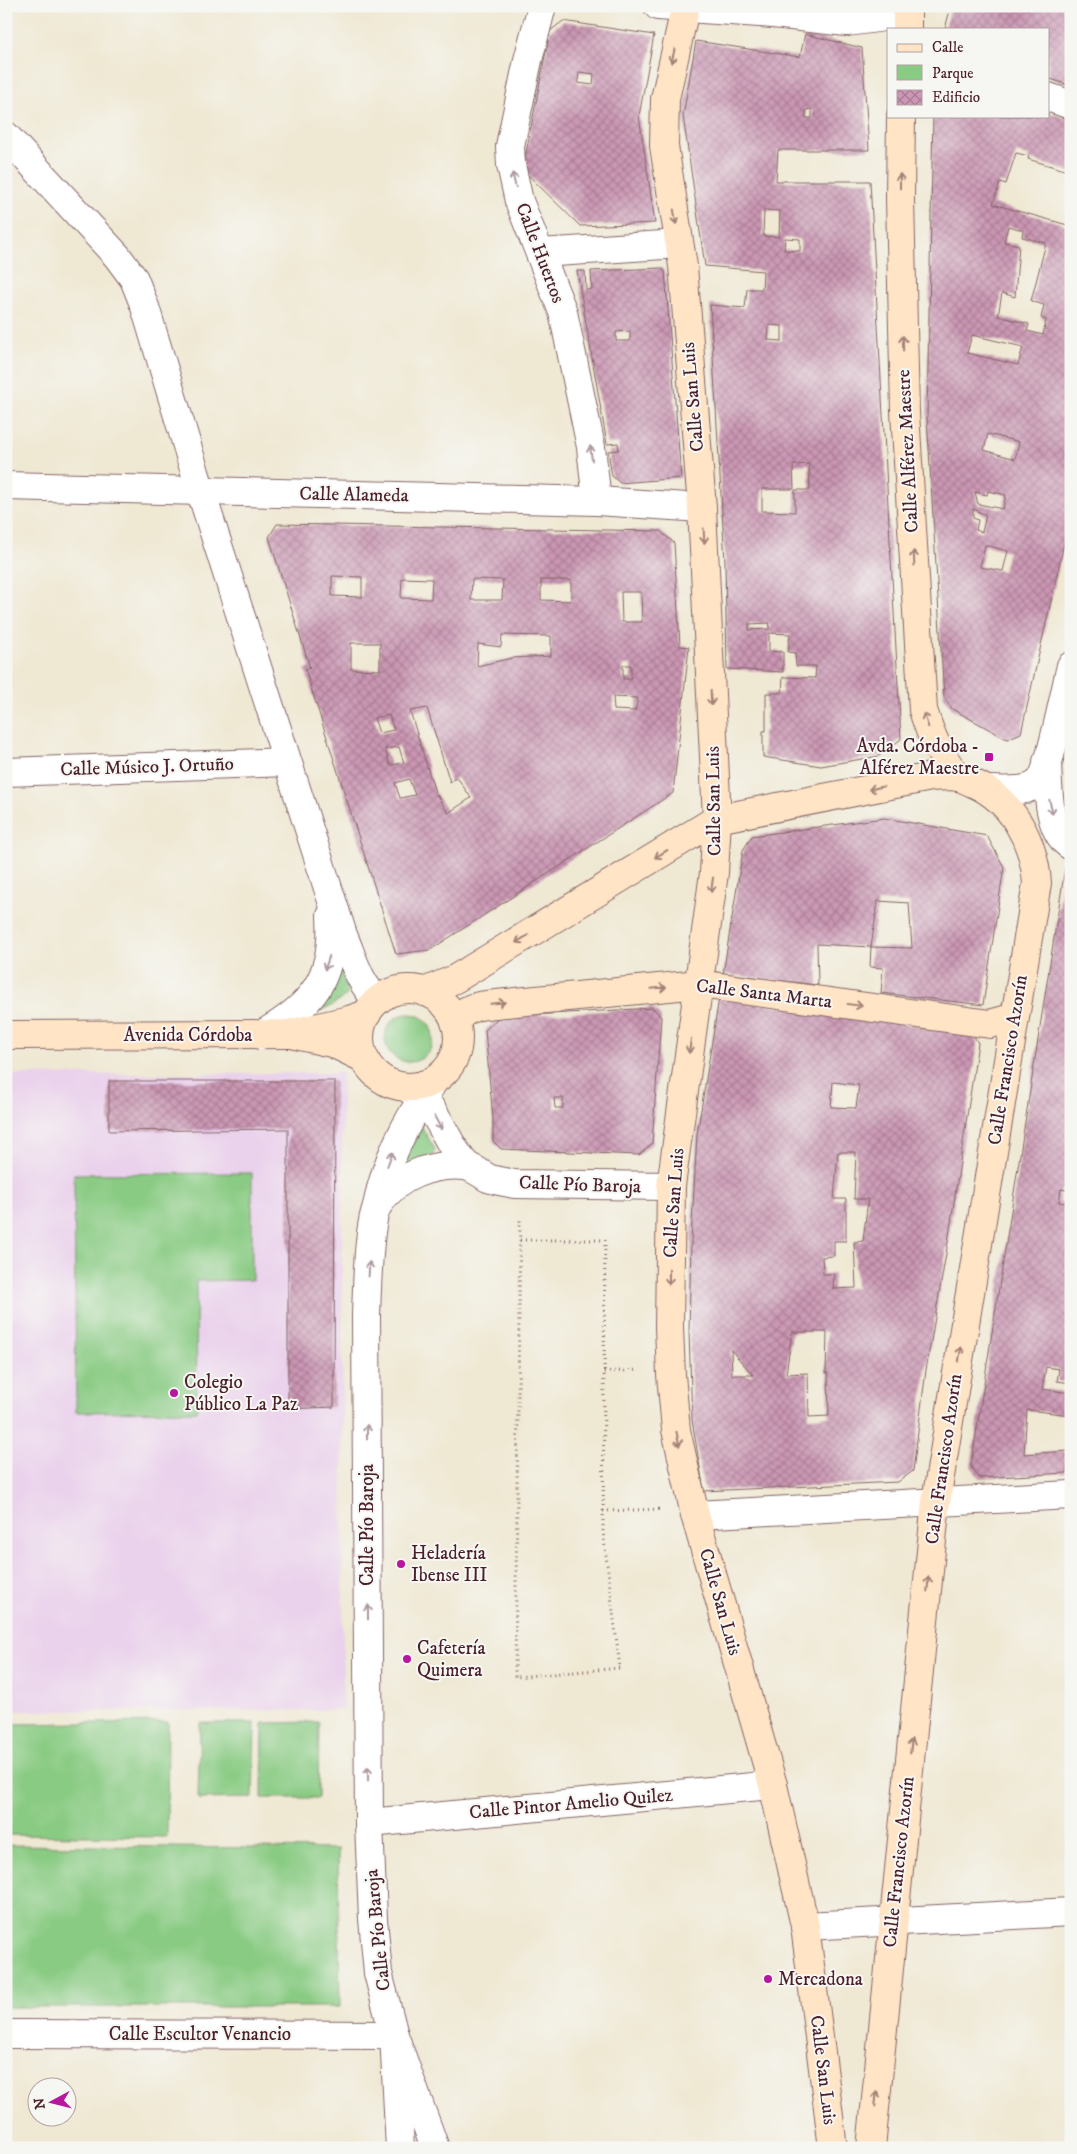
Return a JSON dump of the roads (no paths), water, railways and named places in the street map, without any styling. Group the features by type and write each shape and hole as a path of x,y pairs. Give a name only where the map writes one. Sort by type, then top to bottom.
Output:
{"main road":[{"path":"906,6 907,28"},
{"name":"Calle San Luis","path":"685,9 665,99 664,146 679,244 702,508 717,819 714,873 671,1186 669,1327 671,1375 676,1430 695,1516 773,1786 805,1926 833,2148"},
{"name":"Calle Alférez Maestre","path":"902,118 900,199 905,412 923,710 933,740 945,761 958,777"},
{"path":"424,992 462,975 717,819 931,777 958,777 989,790"},
{"name":"Calle Francisco Azorín","path":"871,2148 936,1501 1037,882 1036,862 1015,817 989,790"},
{"name":"Calle Santa Marta","path":"455,1022 458,1017 474,1006 486,1004 698,984 990,1024 1008,1019 1015,1013"},
{"path":"402,990 424,992 437,998 446,1006 455,1022 458,1037 456,1054 443,1074 421,1089 384,1081 373,1071 365,1059 360,1044 361,1029 372,1007 402,990"},
{"name":"Avenida Córdoba","path":"6,1035 289,1034 349,1020 372,1007"},
{"path":"289,1034 332,1043 365,1059"}],"street":[{"name":"Calle Huertos","path":"542,6 528,60 510,146 511,165 519,201 563,312 591,447 597,501"},
{"path":"658,6 685,9 783,10 847,22 892,16 906,6"},
{"path":"1050,98 1071,104"},
{"path":"6,136 117,256 134,279 146,307 201,492 325,880 343,935 368,992 372,1007"},
{"path":"540,253 679,244"},
{"name":"Calle Alameda","path":"6,486 597,501 702,508"},
{"path":"989,790 1014,791 1030,787 1040,781 1047,762 1071,666"},
{"name":"Calle Músico J. Ortuño","path":"6,772 287,762"},
{"path":"1047,762 1048,793 1055,824 1065,842 1071,846"},
{"path":"1036,862 1053,854 1071,852"},
{"path":"261,1035 287,1021 305,1004 316,990 324,974 333,941 332,916 325,880"},
{"path":"421,1089 455,1153 467,1166"},
{"name":"Calle Pío Baroja","path":"421,1089 391,1154 382,1179 370,1242 366,1315 369,1823 373,1919 378,1973 394,2035 435,2148"},
{"path":"377,1206 394,1188 410,1176 425,1170 448,1166 467,1166"},
{"name":"Calle Pío Baroja","path":"467,1166 489,1178 514,1184 671,1186"},
{"path":"695,1516 936,1501 1071,1495"},
{"name":"Calle Pintor Amelio Quilez","path":"369,1823 773,1786"},
{"path":"805,1926 1071,1912"},
{"name":"Calle Escultor Venancio","path":"6,2034 394,2035"},
{"path":"394,2035 400,2148"}],"place":[{"name":"Avda. Córdoba - Alférez Maestre","path":"989,757"},
{"name":"Colegio Público La Paz","path":"174,1393"},
{"name":"Heladería Ibense III","path":"401,1564"},
{"name":"Cafetería Quimera","path":"407,1659"},
{"name":"Mercadona","path":"768,1979"}]}
